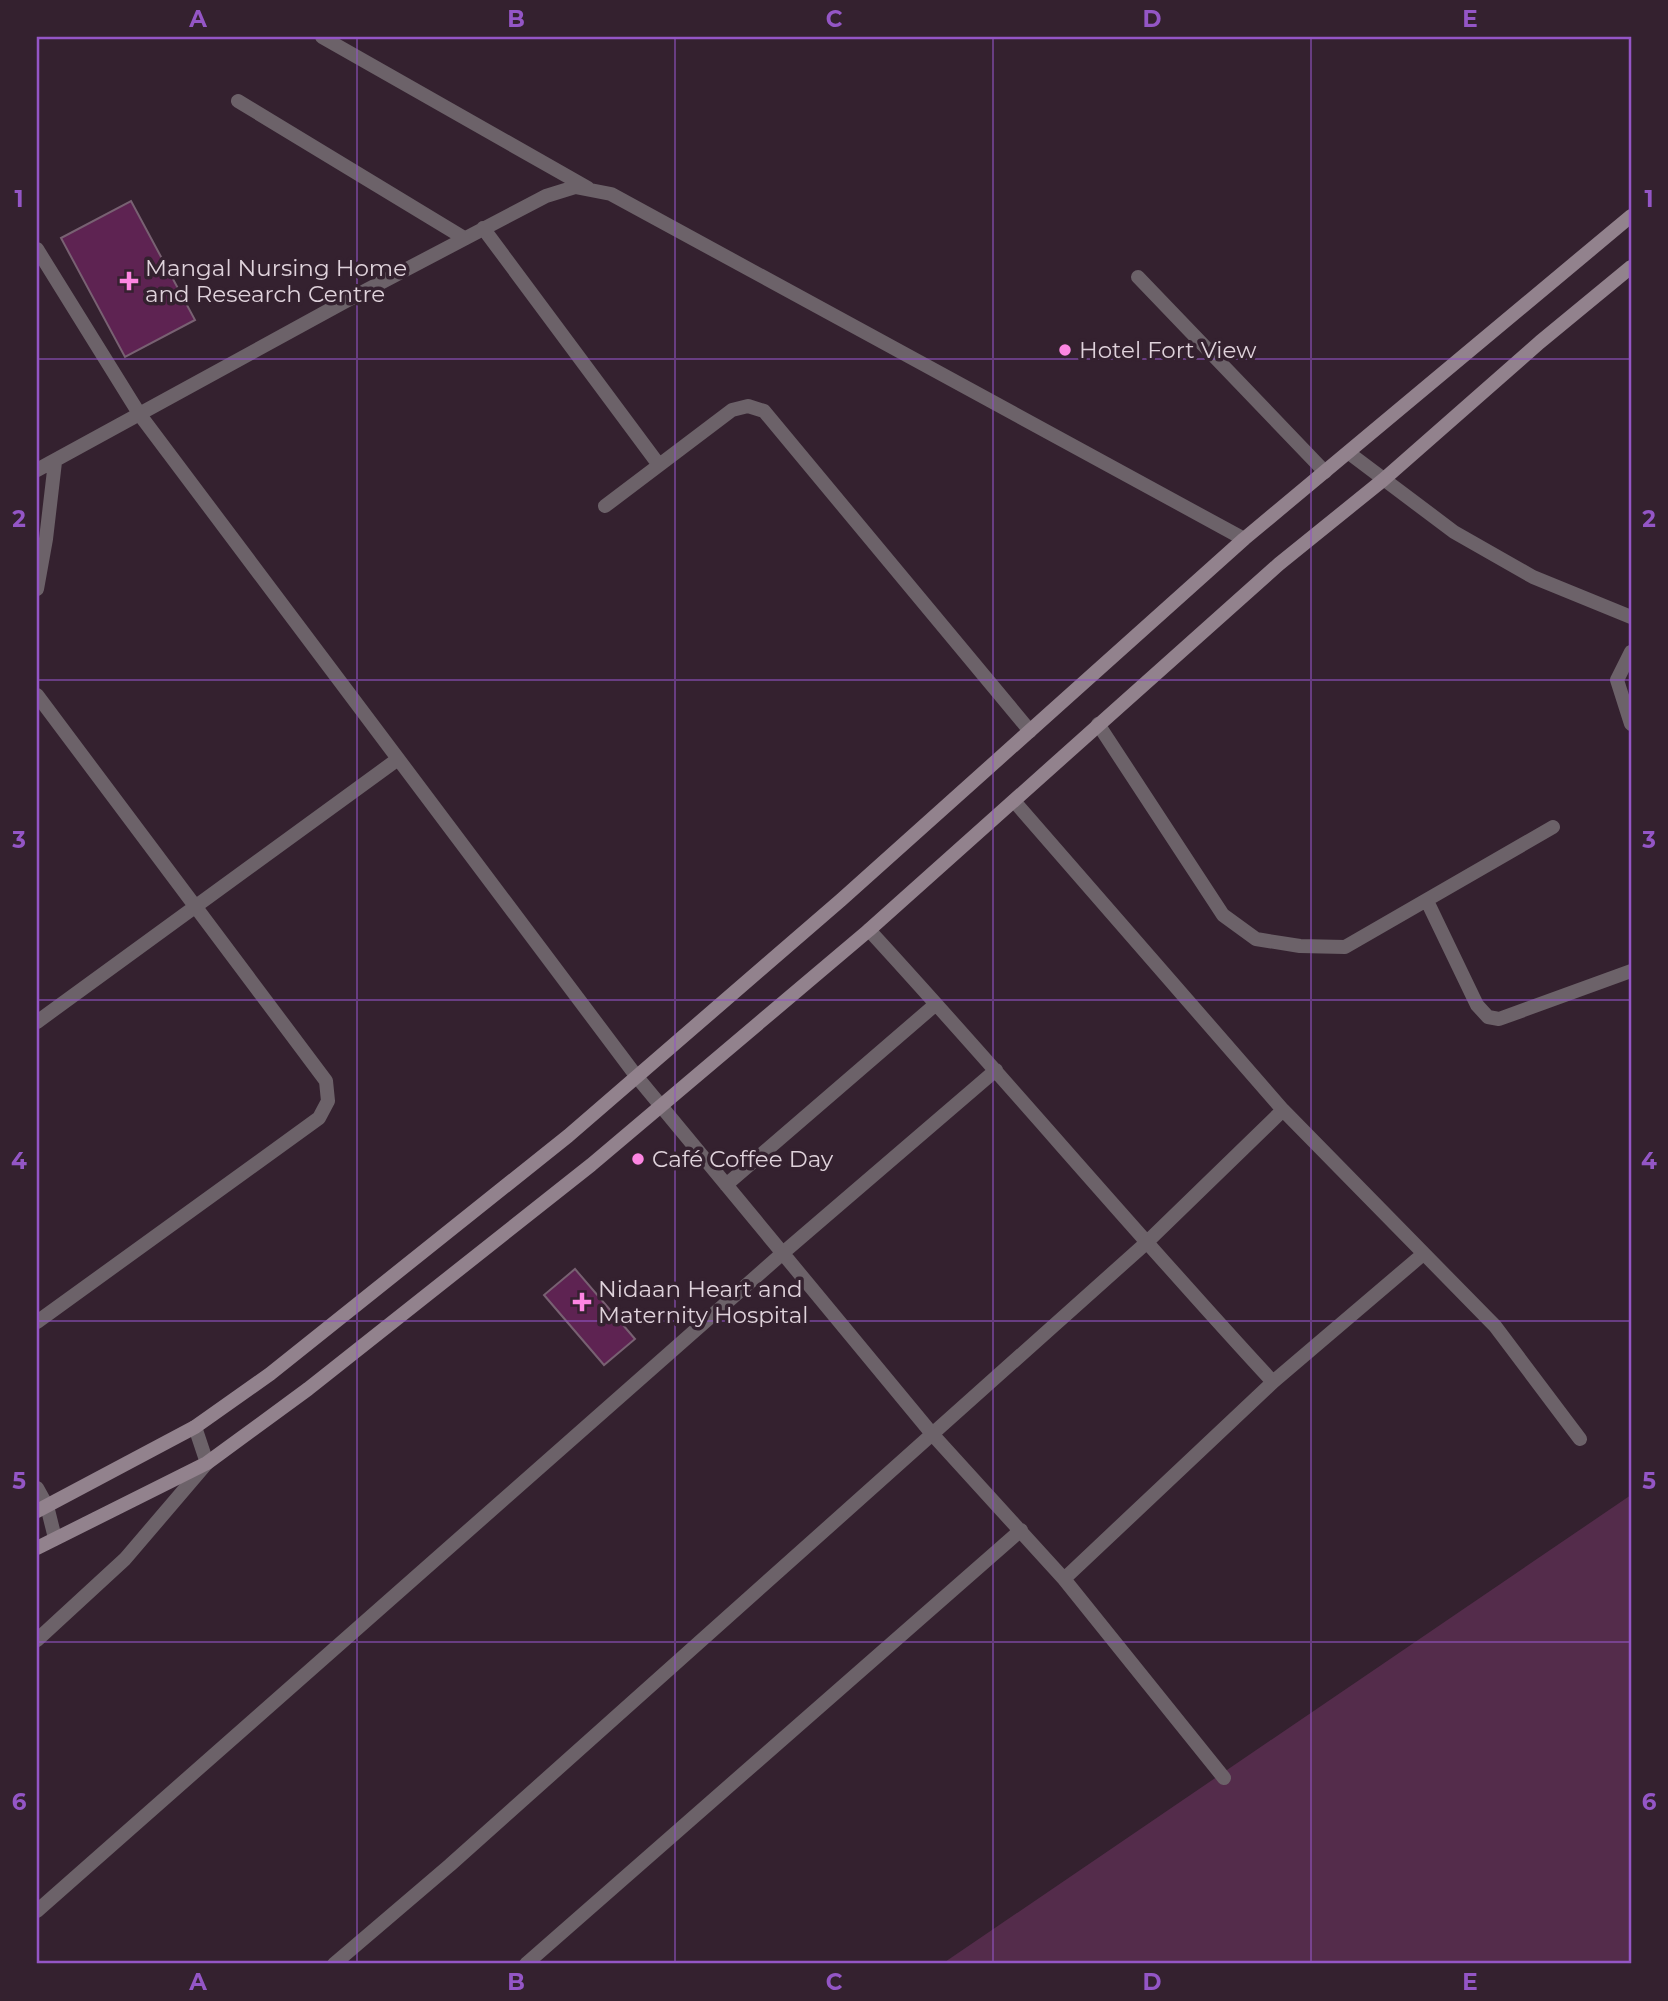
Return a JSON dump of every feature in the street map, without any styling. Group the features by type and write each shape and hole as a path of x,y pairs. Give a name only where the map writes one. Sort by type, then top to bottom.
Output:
{"main road":[{"path":"42,1508 195,1427 270,1374 637,1077 1244,539 1631,216"},
{"path":"37,1548 207,1463 308,1389 590,1165 869,930 1279,564 1383,480 1540,342 1631,267"}],"street":[{"path":"322,37 592,190"},
{"path":"238,101 464,238"},
{"path":"37,470 483,228 547,196 575,187 611,194 1244,539"},
{"path":"483,228 659,465"},
{"path":"37,249 140,415 637,1077 933,1435 1064,1579 1224,1778"},
{"path":"1138,277 1325,472"},
{"path":"605,506 732,411 748,406 764,411 1030,731"},
{"path":"1349,453 1454,532 1533,577 1631,617"},
{"path":"37,589 55,462"},
{"path":"1630,718 1616,680 1631,652"},
{"path":"37,695 326,1081 328,1101 319,1118 37,1322"},
{"path":"1098,724 1198,881 1223,915 1249,935 1300,946 1345,947 1553,827"},
{"path":"37,1022 398,759"},
{"path":"1014,801 1283,1110 1422,1255 1495,1326 1580,1439"},
{"path":"1427,901 1477,1005 1488,1017 1499,1019 1514,1015 1563,993 1631,971"},
{"path":"869,930 996,1070 1146,1244 1273,1382"},
{"path":"726,1185 936,1003"},
{"path":"37,1912 784,1252 996,1070"},
{"path":"334,1964 1146,1244 1283,1110"},
{"path":"1064,1579 1273,1382 1422,1255"},
{"path":"37,1640 125,1559 207,1463 195,1427"},
{"path":"37,1488 55,1538"},
{"path":"526,1964 1021,1530"}],"shaded area":[{"path":"1631,1495 1631,1964 942,1964"}],"building":[{"path":"131,201 195,320 125,357 61,238"},
{"path":"575,1269 635,1339 604,1365 544,1295"}],"place":[{"name":"Mangal Nursing Home and Research Centre","path":"129,281"},
{"name":"Hotel Fort View","path":"1065,350"},
{"name":"Café Coffee Day","path":"638,1159"},
{"name":"Nidaan Heart and Maternity Hospital","path":"582,1302"}]}
